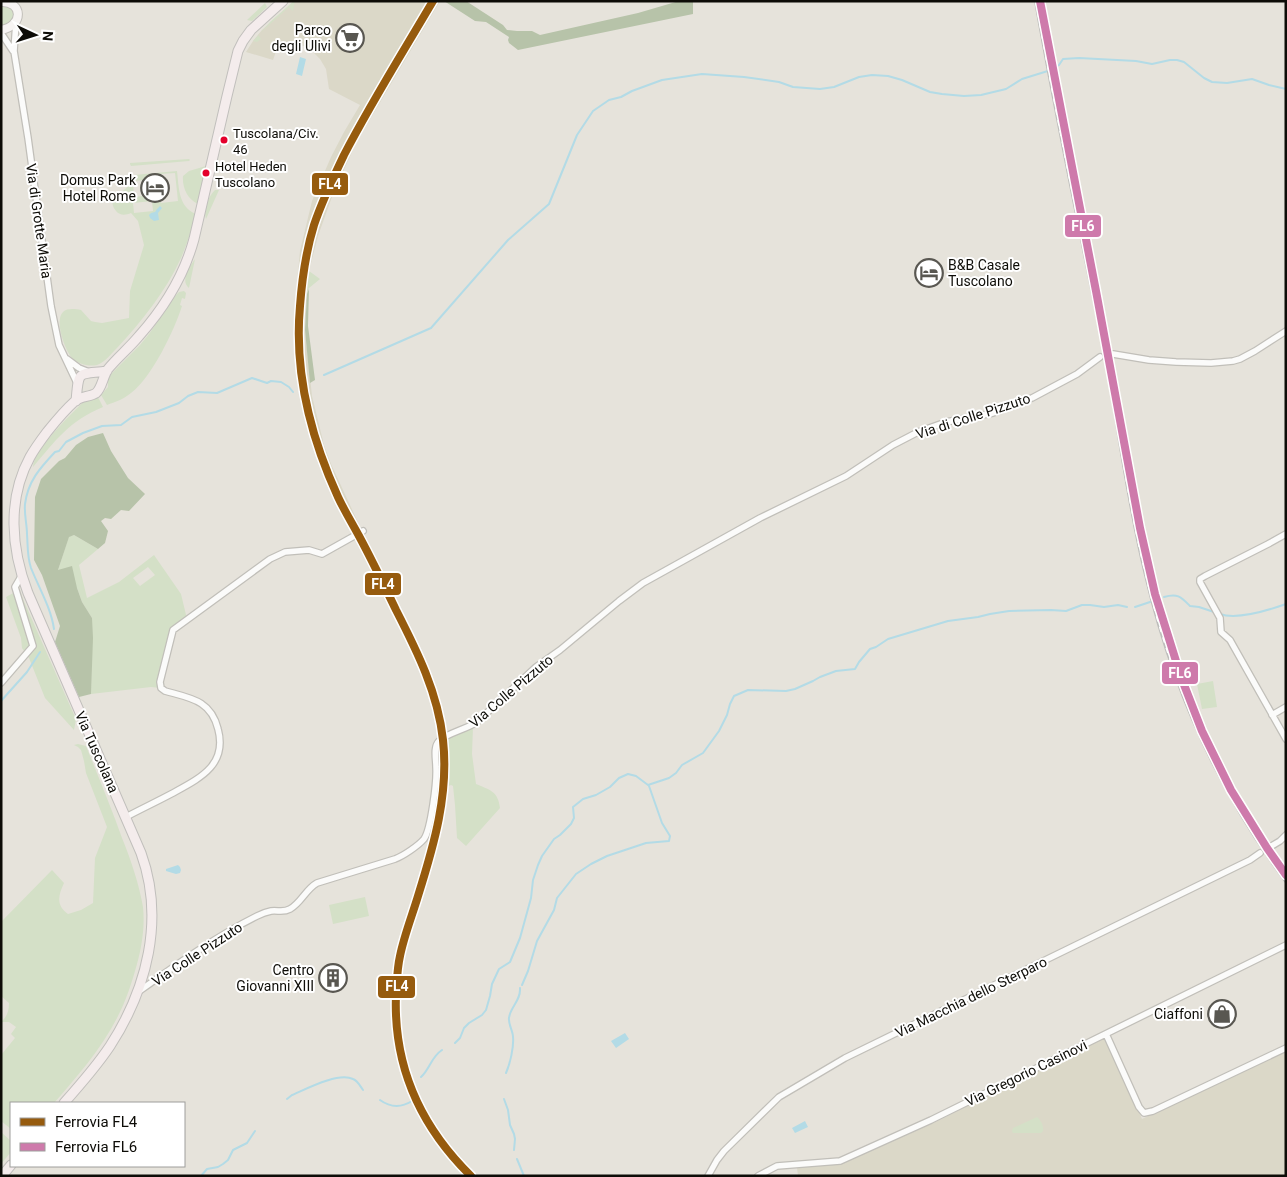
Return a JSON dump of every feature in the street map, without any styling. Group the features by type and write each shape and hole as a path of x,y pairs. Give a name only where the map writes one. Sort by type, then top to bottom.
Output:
{"main road":[{"path":"77,384 79,390 87,395 96,393 107,370 138,337 172,293 190,255 238,51 252,30 283,1"},
{"path":"2,30 13,26 16,22 18,13 9,2"},
{"path":"76,401 77,384 81,375 107,370"},
{"path":"90,372 99,378 100,385"},
{"name":"Via Tuscolana","path":"65,1102 93,1070 110,1046 138,992 150,945 152,922 152,900 144,860 28,593 16,549 15,505 20,482 28,462 38,444 52,426 76,401 87,395"},
{"path":"2,1176 10,1166"}],"street":[{"name":"Via di Grotte Maria","path":"16,22 15,55 51,306 59,345 77,384"},
{"name":"Via di Grotte Maria","path":"2,30 15,55"},
{"path":"1113,354 1176,362 1233,361 1253,353 1286,331"},
{"path":"66,358 79,368 90,372"},
{"name":"Via di Colle Pizzuto","path":"846,476 893,445 921,430 946,422 989,414 1011,406 1046,391 1080,372 1100,358"},
{"name":"Via Colle Pizzuto","path":"138,992 193,954 252,919 266,912 284,911 292,908 317,883 395,859 409,851 423,840 426,834 434,800 436,744 439,740 477,722 536,667 563,648 640,585 760,518 846,476"},
{"path":"126,817 202,776 212,766 219,751 220,738 218,728 212,714 205,706 198,701 165,691 161,688 160,682 173,630 270,559 285,552 309,550 322,554 363,531"},
{"path":"1286,534 1200,579 1201,586 1220,618 1221,632 1230,640 1286,739"},
{"path":"1,683 33,646 15,587 22,575"},
{"path":"1272,715 1286,708"},
{"path":"1270,847 1286,835"},
{"name":"Via Macchia dello Sterparo","path":"708,1176 721,1154 774,1101 844,1058 1250,860 1260,853"},
{"name":"Via Gregorio Casinovi","path":"758,1176 777,1166 840,1161 931,1120 1286,945"},
{"path":"1106,1034 1139,1107 1144,1113 1153,1112 1286,1048"}],"shaded area":[{"path":"294,1 440,1 356,143 333,194 318,236 309,271 305,330 312,396 324,445 331,464 362,531 354,536 334,497 303,411 296,367 293,324 300,251 312,201 331,157 360,105 329,89 326,69 320,59 304,46 279,43 273,60 246,52 262,30"},
{"path":"1104,1037 1142,1119 1286,1050 1286,1176 798,1176 797,1168 844,1163 942,1119"}],"green space":[{"path":"295,1 293,11 289,7 260,33"},
{"path":"444,1 466,1 503,25 507,30 532,31 540,35 638,13 679,1 693,1 693,14 518,50 509,43 509,37 486,22 475,21"},
{"path":"265,3 267,7 252,21 247,20"},
{"path":"1,5 10,7 13,14 13,20 5,26 1,26"},
{"path":"258,35 261,39 257,42 253,41"},
{"path":"189,159 189,161 131,166 130,164 130,163"},
{"path":"206,166 198,204 186,192 183,176 189,171"},
{"path":"177,171 180,196 186,207 196,214 181,258 153,305 105,360 100,364 91,366 77,362 66,349 60,328 61,316 63,312 74,309 81,310 91,321 95,322 102,323 129,318 130,291 144,245 138,221 131,213 119,214 113,203 116,196 129,185 134,175","holes":["175,173 178,201 161,203 160,194 134,197 133,181 156,179 156,181 160,181 160,174","152,201 153,211 134,213 133,203"]},
{"path":"215,190 219,190 206,219 207,204"},
{"path":"195,259 189,288 186,285 185,278"},
{"path":"309,271 320,279 309,288 307,294"},
{"path":"309,289 308,326 315,380 310,383 305,330 307,294"},
{"path":"184,291 186,293 185,299 182,298 180,305 182,306 168,340 147,376 131,393 107,405 101,395 108,387 108,377 140,345 176,295"},
{"path":"89,396 98,397 103,407 91,412 72,425 56,440 33,467 35,459 47,440"},
{"path":"103,433 111,451 128,478 145,494 129,511 121,510 111,519 105,518 101,521 108,531 105,543 98,549 74,535 69,537 58,570 72,566 82,602 92,618 91,694 79,697 55,642 60,626 42,575 34,560 35,497 41,479 59,461 65,458 76,445 88,437"},
{"path":"74,535 98,549 79,565 87,598 119,582 154,555 181,594 187,619 173,630 161,688 151,687 91,694 92,618 82,602 77,588 58,570 69,536","holes":["148,567 155,575 140,586 133,578"]},
{"path":"19,590 76,719 74,730 45,698 29,658 22,648 21,638 6,597"},
{"path":"1213,681 1217,707 1202,709 1197,684"},
{"path":"473,727 472,754 476,784 495,795 500,808 466,846 457,838 453,786 446,787 444,742 448,738"},
{"path":"74,745 86,746 129,855 143,907 142,943 135,971 123,1005 111,1029 96,1052 55,1102 10,1102 10,1128 1,1121 1,1055 15,1038 11,1034 16,1027 9,1022 1,1022 7,1014 9,1003 1,996 1,922 52,870 64,883 59,900 64,911 68,914 81,910 93,903 95,858 107,827 86,773 81,750"},
{"path":"365,897 369,916 333,924 329,905"},
{"path":"1037,1117 1043,1126 1041,1133 1013,1133 1013,1128"},
{"path":"1,1132 10,1140 10,1153 1,1164"}],"water":[{"path":"300,57 306,59 302,76 296,74"},
{"path":"160,206 162,208 158,213 159,220 154,221 149,215"},
{"path":"178,865 181,870 180,873 176,874 166,871 166,869"},
{"path":"625,1033 629,1039 616,1048 611,1041"},
{"path":"805,1121 808,1127 795,1133 792,1128"}],"waterway":[{"path":"324,375 431,328 508,240 549,204 577,135 593,111 609,100 662,80 702,74 744,77 779,82 793,87 820,89 834,87 859,77 872,75 888,76 902,80 930,92 964,96 981,95 1006,89 1022,79 1051,70 1059,65 1063,59 1079,58 1136,61 1152,64 1177,60 1184,62 1212,82 1227,83 1252,79 1286,89"},
{"path":"54,629 48,606 30,564 25,508 32,482 40,469 55,452 59,451 66,442 83,433 102,426 121,425 132,417 156,412 179,403 188,396 198,392 217,393 252,378 267,383 271,381 281,382 293,392"},
{"path":"1164,597 1176,596 1182,598 1190,606 1214,612"},
{"path":"1135,607 1150,602"},
{"path":"1220,614 1227,616 1244,615 1286,604"},
{"path":"455,1043 460,1038 464,1028 486,1010 492,984 499,969 510,962 520,938 538,865 554,839 571,824 574,818 573,807 583,799 596,795 610,787 619,778 628,774 636,776 648,785 669,778 682,765 703,753 719,731 734,696 748,690 786,691 795,689 836,671 855,669 870,649 888,639 948,621 1009,611 1066,611 1082,605 1104,607 1118,605 1127,607"},
{"path":"1,701 27,672 40,652"},
{"path":"522,985 537,941 554,910 557,898 576,874 607,856 646,843 669,841 670,836 662,823 649,786"},
{"path":"506,1073 513,1041 509,1018 511,1010 519,997 520,988"},
{"path":"421,1077 435,1056 442,1050"},
{"path":"287,1099 313,1085 331,1079 347,1077 355,1080 363,1090"},
{"path":"504,1099 515,1139 514,1150"},
{"path":"380,1100 388,1105 396,1106 412,1101"},
{"path":"201,1176 207,1169 218,1167 228,1160 233,1150 247,1143 255,1131"},
{"path":"517,1159 524,1176"}],"tunnel":[{"path":"1100,357 1113,354"}],"railway":[{"path":"1036,1 1103,343 1133,518 1157,616 1169,656 1200,735 1239,810 1286,881"}],"rail line":[{"name":"FL4","path":"433,1 354,136 321,207 311,235 305,265 299,331 302,380 313,428 328,475 419,657 426,673 440,723 444,760 442,800 435,838 400,956 396,994 396,1021 399,1046 413,1094 437,1137 471,1176"},
{"name":"FL6","path":"1040,1 1140,528 1155,594 1181,677 1202,731 1231,790 1286,875"}],"place":[{"name":"Parco degli Ulivi","path":"350,38"},
{"name":"Tuscolana/Civ. 46","path":"224,140"},
{"name":"Hotel Heden Tuscolano","path":"206,173"},
{"name":"Domus Park Hotel Rome","path":"155,188"},
{"name":"B&B Casale Tuscolano","path":"929,273"},
{"name":"Centro Giovanni XIII","path":"333,978"},
{"name":"Ciaffoni","path":"1222,1014"}]}
